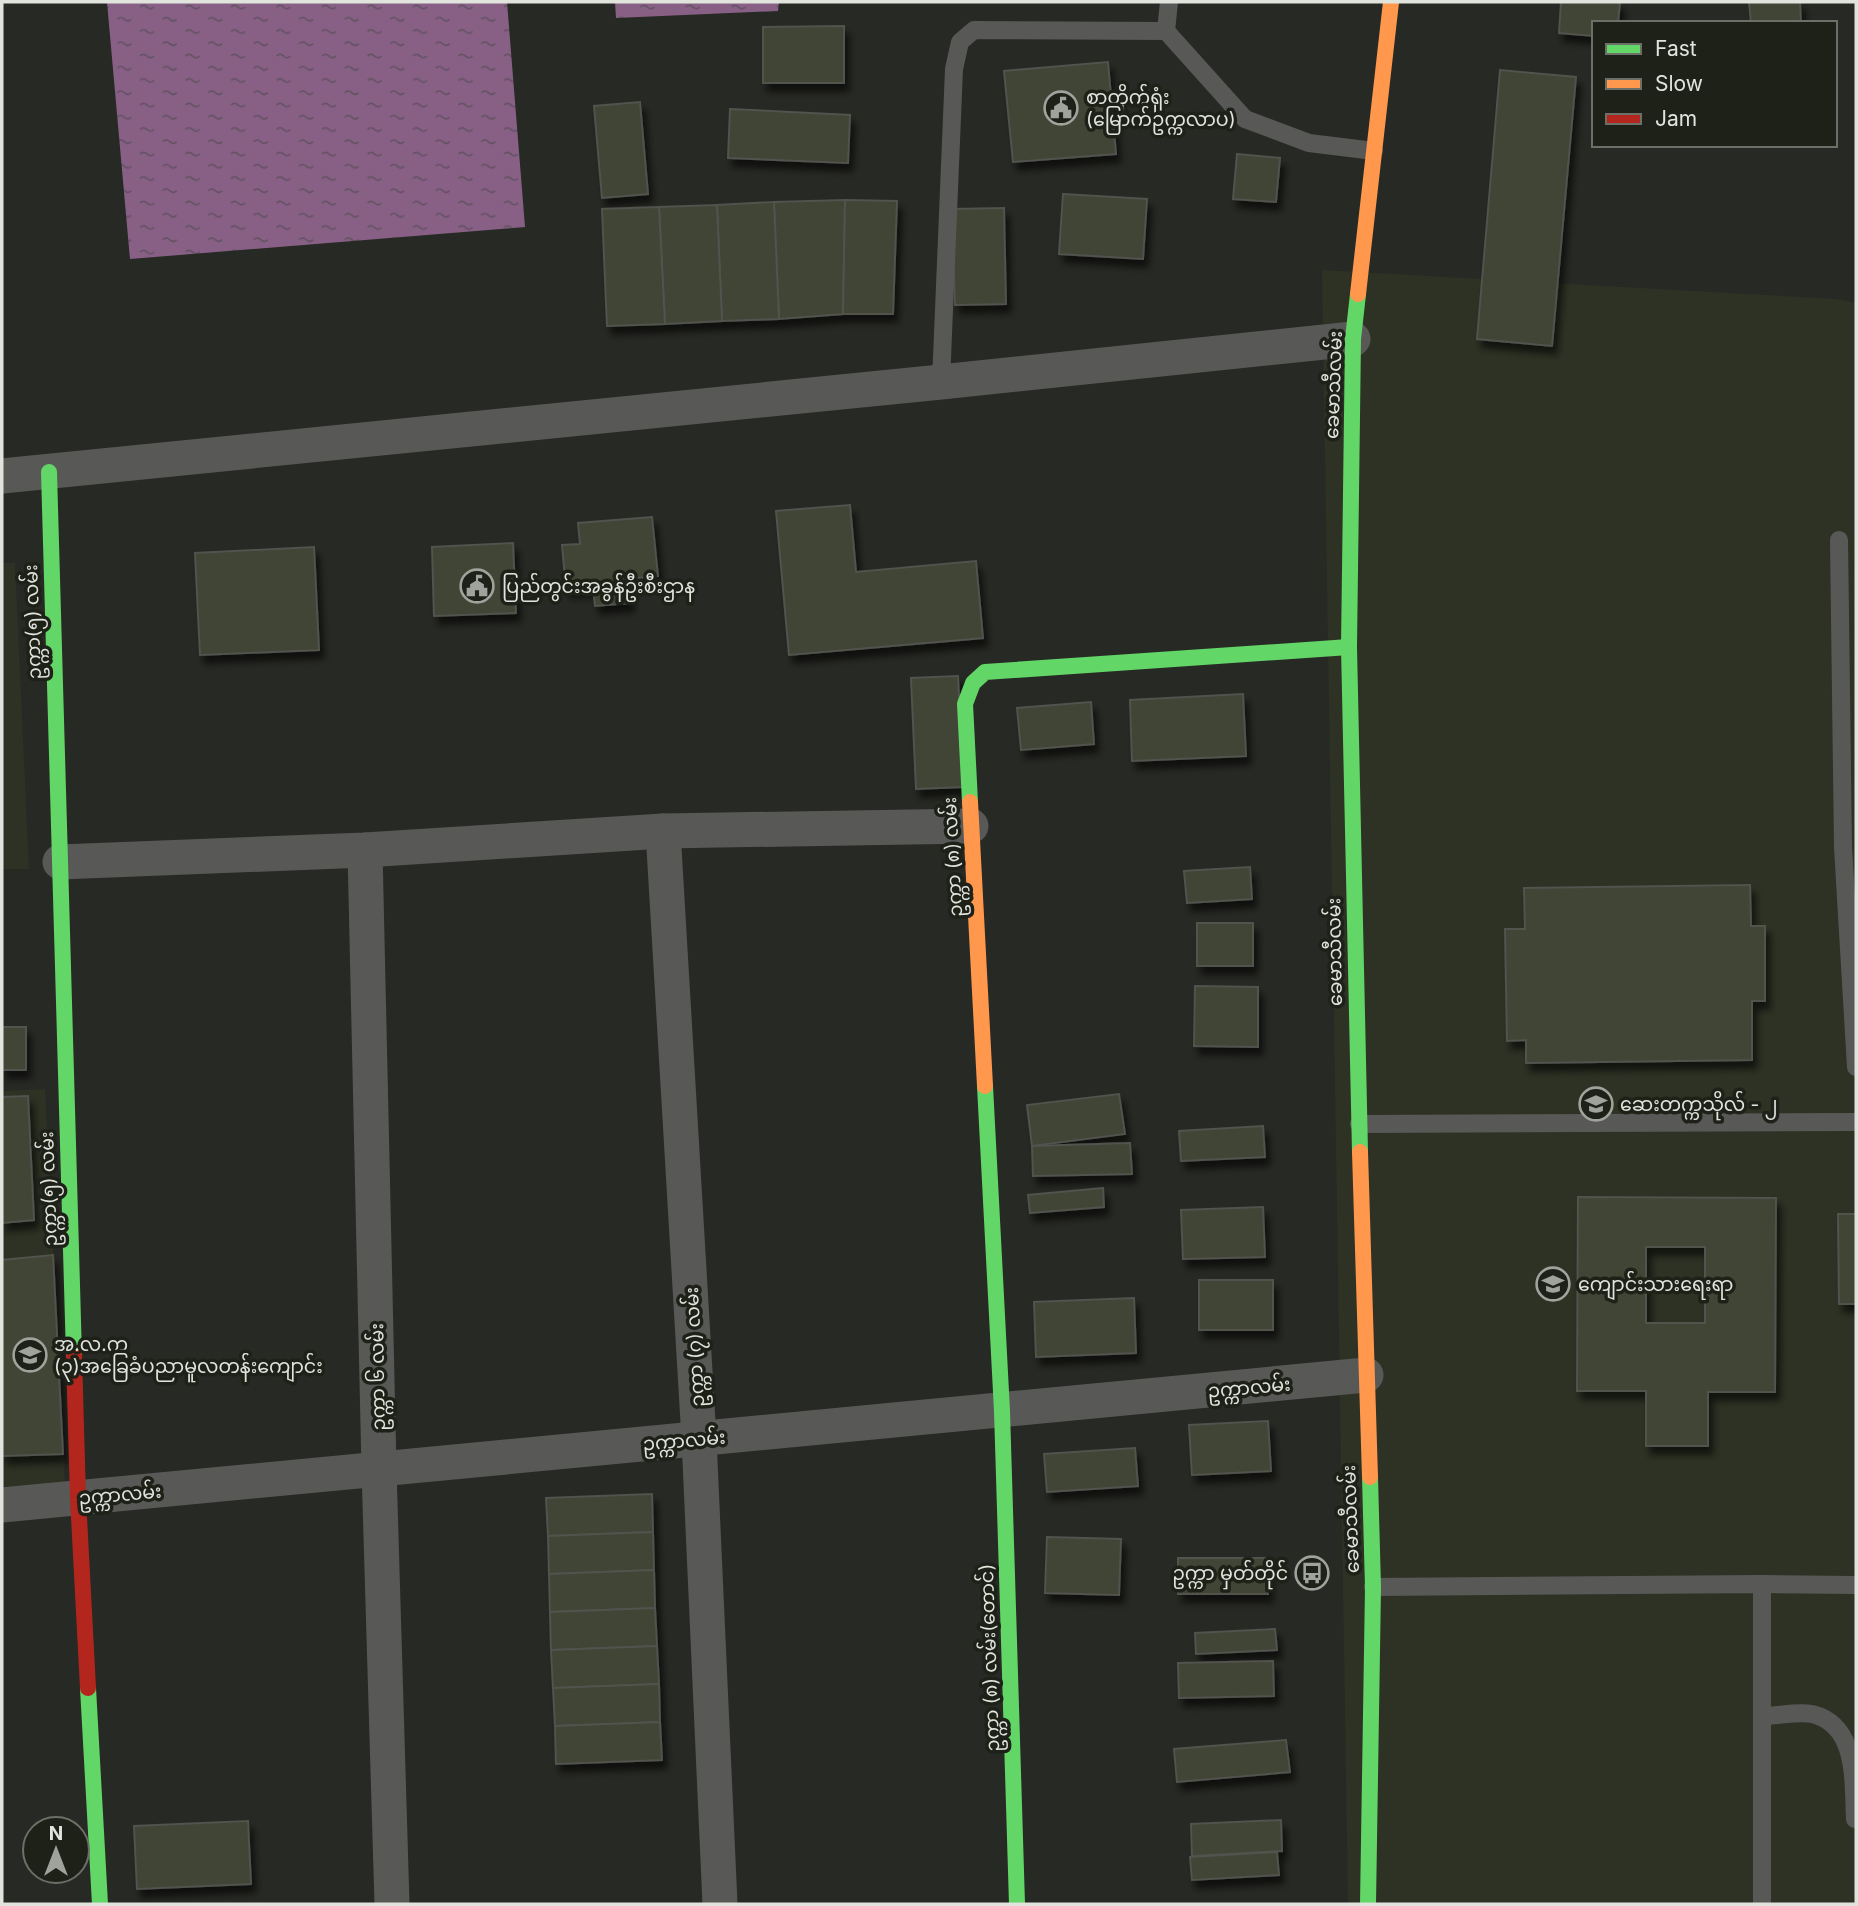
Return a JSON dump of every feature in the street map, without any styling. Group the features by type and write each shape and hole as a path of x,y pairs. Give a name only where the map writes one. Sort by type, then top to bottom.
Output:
{"street":[{"name":"ခေမာသီလမ်း","path":"1368,1904 1373,1587 1359,1124 1349,647 1353,339 1391,2"},
{"path":"2,476 941,383 1353,339"},
{"name":"ဥက္ကာ(၅) လမ်း","path":"49,472 78,1498 100,1904"},
{"name":"ဥက္ကာ (၈) လမ်း","path":"1002,1410 965,705 973,683 985,672 1349,647"},
{"path":"60,862 365,850 663,831 971,826"},
{"name":"ဥက္ကာ (၇) လမ်း","path":"663,831 699,1439 720,1904"},
{"name":"ဥက္ကာ ၆ လမ်း","path":"365,850 392,1904"},
{"name":"ဥက္ကာလမ်း","path":"2,1505 1366,1376"},
{"name":"ဥက္ကာ (၈) လမ်း(တောင်)","path":"1002,1410 1017,1904"}],"lane":[{"path":"1166,32 1169,2"},
{"path":"941,383 954,69 960,42 974,30 1166,32 1245,118 1309,143 1374,151"},
{"path":"1839,540 1843,847 1856,1068"},
{"path":"1359,1124 1856,1122"},
{"path":"1762,1584 1762,1904"},
{"path":"1373,1587 1856,1585"},
{"path":"1763,1716 1812,1714 1844,1735 1852,1750 1855,1819"}],"shaded area":[{"name":"ဆေးတက္ကသိုလ် - ၂","path":"1322,270 1836,299 1856,303 1856,1904 1348,1904"},
{"path":"2,563 15,563 29,869 2,869"},
{"name":"အ.လ.က (၃)အခြေခံပညာမူလတန်းကျောင်း","path":"45,1089 65,1487 2,1490 2,1091"}],"water":[{"path":"107,2 507,2 525,227 130,259"},
{"path":"615,2 779,2 778,11 616,18"}],"building":[{"path":"1561,2 1620,2 1618,21 1592,21 1592,36 1559,33"},
{"path":"1749,2 1800,2 1801,21 1751,21"},
{"path":"844,26 844,83 763,83 763,27"},
{"path":"1108,62 1116,154 1013,162 1004,71"},
{"path":"1500,70 1576,77 1552,346 1477,339"},
{"path":"640,102 648,194 602,198 594,106"},
{"path":"730,109 850,115 848,163 728,158"},
{"path":"1237,154 1280,158 1276,202 1233,199"},
{"path":"1063,194 1147,199 1143,259 1059,254"},
{"path":"845,200 843,314 779,319 774,202"},
{"path":"845,200 897,201 893,314 843,314"},
{"path":"774,202 779,319 722,321 717,205"},
{"path":"717,205 722,321 665,324 659,207"},
{"path":"659,207 665,324 607,326 602,209"},
{"path":"1004,208 1006,304 955,305 952,209"},
{"path":"850,505 856,572 976,561 983,638 789,655 776,511"},
{"path":"652,517 658,576 627,579 630,603 595,606 593,588 566,590 562,545 580,544 578,523"},
{"path":"513,543 516,613 434,616 432,547"},
{"path":"314,547 319,650 200,655 195,553"},
{"path":"958,676 963,787 916,789 911,678"},
{"path":"1243,694 1246,756 1132,761 1130,700"},
{"path":"1091,702 1094,744 1021,750 1017,708"},
{"path":"1250,867 1252,899 1187,903 1184,871"},
{"path":"1750,885 1751,926 1765,926 1765,1001 1752,1001 1752,1060 1526,1063 1526,1040 1507,1041 1505,929 1525,929 1524,888"},
{"path":"1197,923 1253,923 1253,966 1197,966"},
{"path":"1195,986 1258,987 1258,1047 1194,1046"},
{"path":"2,1027 26,1027 26,1070 2,1070"},
{"path":"1119,1094 1125,1134 1032,1146 1027,1105"},
{"path":"28,1096 34,1220 2,1223 2,1097"},
{"path":"1263,1126 1265,1157 1181,1161 1179,1131"},
{"path":"1130,1143 1132,1174 1033,1176 1032,1146"},
{"path":"1103,1188 1104,1207 1030,1213 1028,1195"},
{"path":"1578,1197 1776,1198 1775,1392 1708,1392 1708,1446 1646,1446 1646,1391 1577,1391","holes":["1646,1247 1705,1247 1705,1323 1646,1323"]},
{"path":"1263,1207 1265,1257 1183,1259 1181,1210"},
{"path":"1838,1214 1856,1214 1856,1304 1839,1304"},
{"path":"53,1255 63,1454 2,1456 2,1260"},
{"path":"1199,1280 1273,1280 1273,1330 1199,1330"},
{"path":"1134,1298 1136,1353 1036,1357 1034,1302"},
{"path":"1268,1421 1271,1471 1192,1475 1189,1425"},
{"path":"1135,1448 1138,1486 1047,1492 1044,1454"},
{"path":"652,1494 653,1532 548,1536 546,1498"},
{"path":"653,1532 654,1570 549,1574 548,1536"},
{"path":"1047,1537 1121,1539 1119,1595 1045,1593"},
{"path":"1178,1558 1268,1558 1268,1594 1178,1594"},
{"path":"654,1570 655,1608 550,1612 549,1574"},
{"path":"655,1608 657,1646 551,1650 550,1612"},
{"path":"1275,1629 1277,1650 1196,1654 1195,1633"},
{"path":"657,1646 659,1684 553,1688 551,1650"},
{"path":"1273,1661 1274,1696 1179,1698 1178,1663"},
{"path":"659,1684 660,1722 555,1726 553,1688"},
{"path":"660,1722 662,1760 556,1764 555,1726"},
{"path":"1286,1740 1290,1772 1177,1782 1174,1749"},
{"path":"1281,1820 1282,1851 1192,1856 1191,1824"},
{"path":"248,1821 251,1884 137,1889 134,1826"},
{"path":"1277,1852 1279,1875 1192,1880 1190,1857"}],"traffic: fast":[{"path":"1358,294 1353,339 1349,647 1360,1152"},
{"path":"49,472 74,1356"},
{"path":"970,802 965,704 973,683 985,672 1349,647"},
{"path":"985,1086 1002,1411 1017,1904"},
{"path":"1368,1904 1373,1587 1370,1477"},
{"path":"88,1688 100,1904"}],"traffic: slow":[{"path":"1358,294 1391,2"},
{"path":"970,802 985,1086"},
{"path":"1360,1152 1370,1477"}],"traffic: jam":[{"path":"74,1356 88,1688"}],"place":[{"name":"စာတိုက်ရုံး (မြောက်ဥက္ကလာပ)","path":"1061,108"},
{"name":"ပြည်တွင်းအခွန်ဦးစီးဌာန","path":"477,586"},
{"name":"ဆေးတက္ကသိုလ် - ၂","path":"1596,1104"},
{"name":"ကျောင်းသားရေးရာ","path":"1553,1284"},
{"name":"အ.လ.က (၃)အခြေခံပညာမူလတန်းကျောင်း","path":"30,1355"},
{"name":"ဥက္ကာ မှတ်တိုင်","path":"1312,1573"}]}
